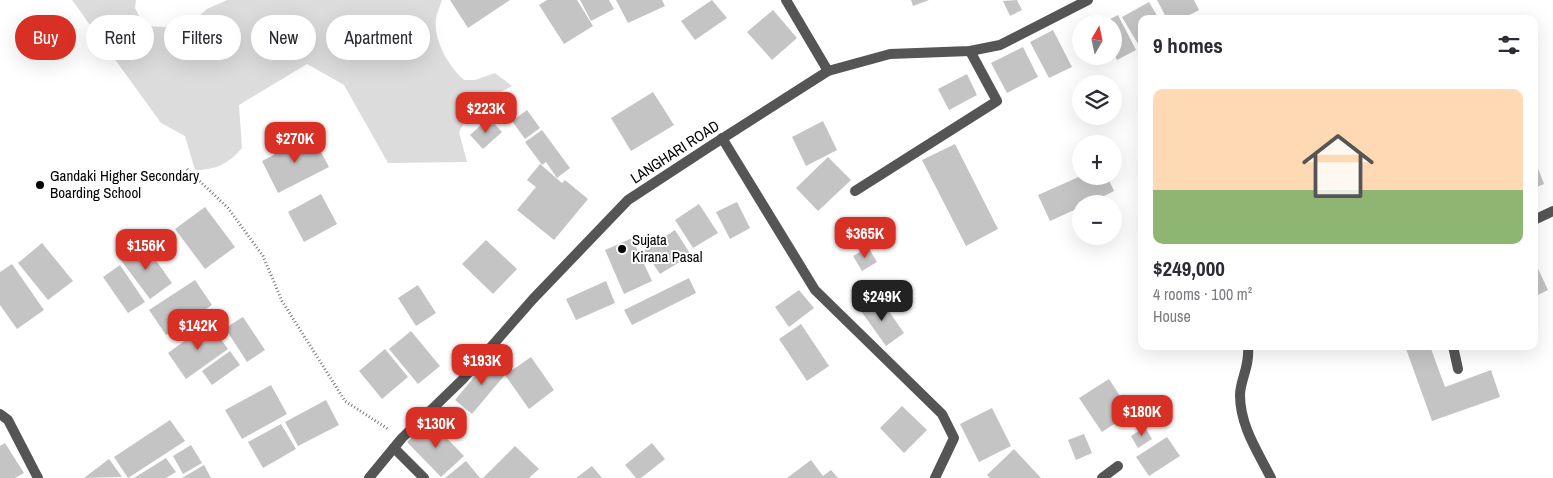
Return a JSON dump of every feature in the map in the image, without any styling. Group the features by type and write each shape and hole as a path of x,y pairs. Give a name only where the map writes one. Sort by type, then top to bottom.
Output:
{"street":[{"path":"786,0 828,71"},
{"name":"LANGHARI ROAD","path":"369,478 402,438 462,380 533,299 628,200 828,71 890,54 970,51 1000,45 1088,0"},
{"path":"855,191 997,101 970,51"},
{"path":"722,138 815,290 942,414 954,438 935,478"},
{"path":"1538,218 1553,212"},
{"path":"1248,350 1249,361 1240,394 1247,433 1271,478"},
{"path":"1454,350 1458,369"},
{"path":"0,414 8,420 38,478"},
{"path":"394,448 424,478"},
{"path":"1102,478 1118,466"}],"path":[{"path":"187,169 228,208 263,256 282,301 345,401 402,438"}],"shaded area":[{"path":"72,0 136,0 135,8 138,15 86,15 86,19"},
{"path":"227,0 442,0 436,19 437,36 443,52 458,75 464,80 475,80 495,73 512,86 473,107 459,132 467,162 388,163 344,85 307,64 239,105 242,148 221,165 209,169 195,170 185,136 161,123 115,60 154,60 154,26 164,27 164,60 241,60 241,15 200,15 207,9"}],"building":[{"path":"450,0 510,0 468,28"},
{"path":"547,0 577,0 593,26 564,44 539,5"},
{"path":"580,0 609,0 614,9 591,21"},
{"path":"616,0 662,0 665,6 628,23"},
{"path":"712,0 727,18 695,40 681,21"},
{"path":"911,0 929,0 913,6"},
{"path":"1017,0 1022,10 1010,16 1003,1"},
{"path":"1157,0 1194,0 1199,10 1190,15 1165,15"},
{"path":"1149,2 1157,15 1138,15 1138,44 1122,17"},
{"path":"773,10 797,38 772,60 747,32"},
{"path":"1122,23 1136,50 1122,57"},
{"path":"1053,30 1072,67 1049,78 1030,42"},
{"path":"1023,47 1038,77 1007,93 991,63"},
{"path":"967,74 977,95 949,110 938,89"},
{"path":"653,92 674,125 631,151 611,118"},
{"path":"527,110 540,128 525,139 512,121"},
{"path":"489,118 502,132 483,149 470,135"},
{"path":"823,121 837,150 806,166 792,137"},
{"path":"542,130 570,168 557,178 546,162 542,165 525,142"},
{"path":"312,135 329,167 278,193 262,161"},
{"path":"955,144 998,229 966,246 922,160"},
{"path":"828,157 851,180 818,211 796,188"},
{"path":"540,164 562,183 565,180 588,199 554,240 517,210 536,187 527,180"},
{"path":"1538,168 1544,184 1538,186"},
{"path":"1072,180 1072,185 1111,185 1114,191 1106,195 1072,195 1072,211 1050,221 1038,195"},
{"path":"321,194 337,224 304,242 288,212"},
{"path":"737,202 750,228 730,239 716,212"},
{"path":"699,204 718,233 693,248 675,220"},
{"path":"205,207 235,247 205,269 175,229"},
{"path":"675,230 691,255 660,274 644,250"},
{"path":"632,238 652,281 624,294 605,250"},
{"path":"486,240 517,269 493,294 462,264"},
{"path":"143,242 172,283 150,299 120,259"},
{"path":"42,243 73,281 48,300 18,263"},
{"path":"868,247 877,262 862,271 853,256"},
{"path":"12,264 44,310 17,329 0,305 0,272"},
{"path":"120,265 145,302 128,313 103,277"},
{"path":"1538,269 1548,290 1538,295"},
{"path":"689,278 696,293 632,325 624,310"},
{"path":"195,280 212,305 166,335 149,310"},
{"path":"606,281 615,303 576,320 566,299"},
{"path":"418,285 436,313 416,326 398,298"},
{"path":"799,290 814,308 789,327 775,307"},
{"path":"879,297 904,333 886,346 861,311"},
{"path":"243,317 265,350 247,362 225,328"},
{"path":"209,323 228,349 186,379 168,353"},
{"path":"801,324 829,366 807,381 779,339"},
{"path":"411,331 440,366 418,384 389,349"},
{"path":"385,349 408,377 382,399 359,371"},
{"path":"1406,350 1431,350 1445,387 1491,370 1500,397 1432,421"},
{"path":"230,351 240,365 212,385 202,371"},
{"path":"491,357 508,371 472,414 455,400"},
{"path":"531,357 554,390 529,409 505,375"},
{"path":"1109,379 1131,413 1102,432 1079,398"},
{"path":"271,385 287,414 242,439 225,410"},
{"path":"326,400 339,425 298,446 285,422"},
{"path":"902,406 927,430 904,453 880,428"},
{"path":"992,408 1011,446 979,462 960,424"},
{"path":"170,420 185,441 128,478 114,457"},
{"path":"430,421 464,456 441,477 407,442"},
{"path":"281,424 296,449 263,468 248,442"},
{"path":"1145,427 1152,439 1138,448 1131,436"},
{"path":"1084,434 1092,453 1076,460 1068,440"},
{"path":"1167,437 1180,456 1149,476 1136,457"},
{"path":"5,443 24,473 15,478 0,478 0,446"},
{"path":"652,443 665,459 641,478 636,478 625,465"},
{"path":"191,445 202,463 183,474 173,456"},
{"path":"515,446 539,469 529,478 483,478"},
{"path":"1014,449 1041,478 990,478 987,475"},
{"path":"166,458 176,472 166,478 134,478"},
{"path":"109,459 122,477 84,478"},
{"path":"811,460 823,476 831,470 838,478 787,478"},
{"path":"466,461 480,478 445,478"},
{"path":"204,465 211,478 182,478"},
{"path":"592,466 602,478 576,478"}],"place":[{"name":"Gandaki Higher Secondary Boarding School","path":"40,185"},
{"name":"Sujata Kirana Pasal","path":"622,249"}]}
